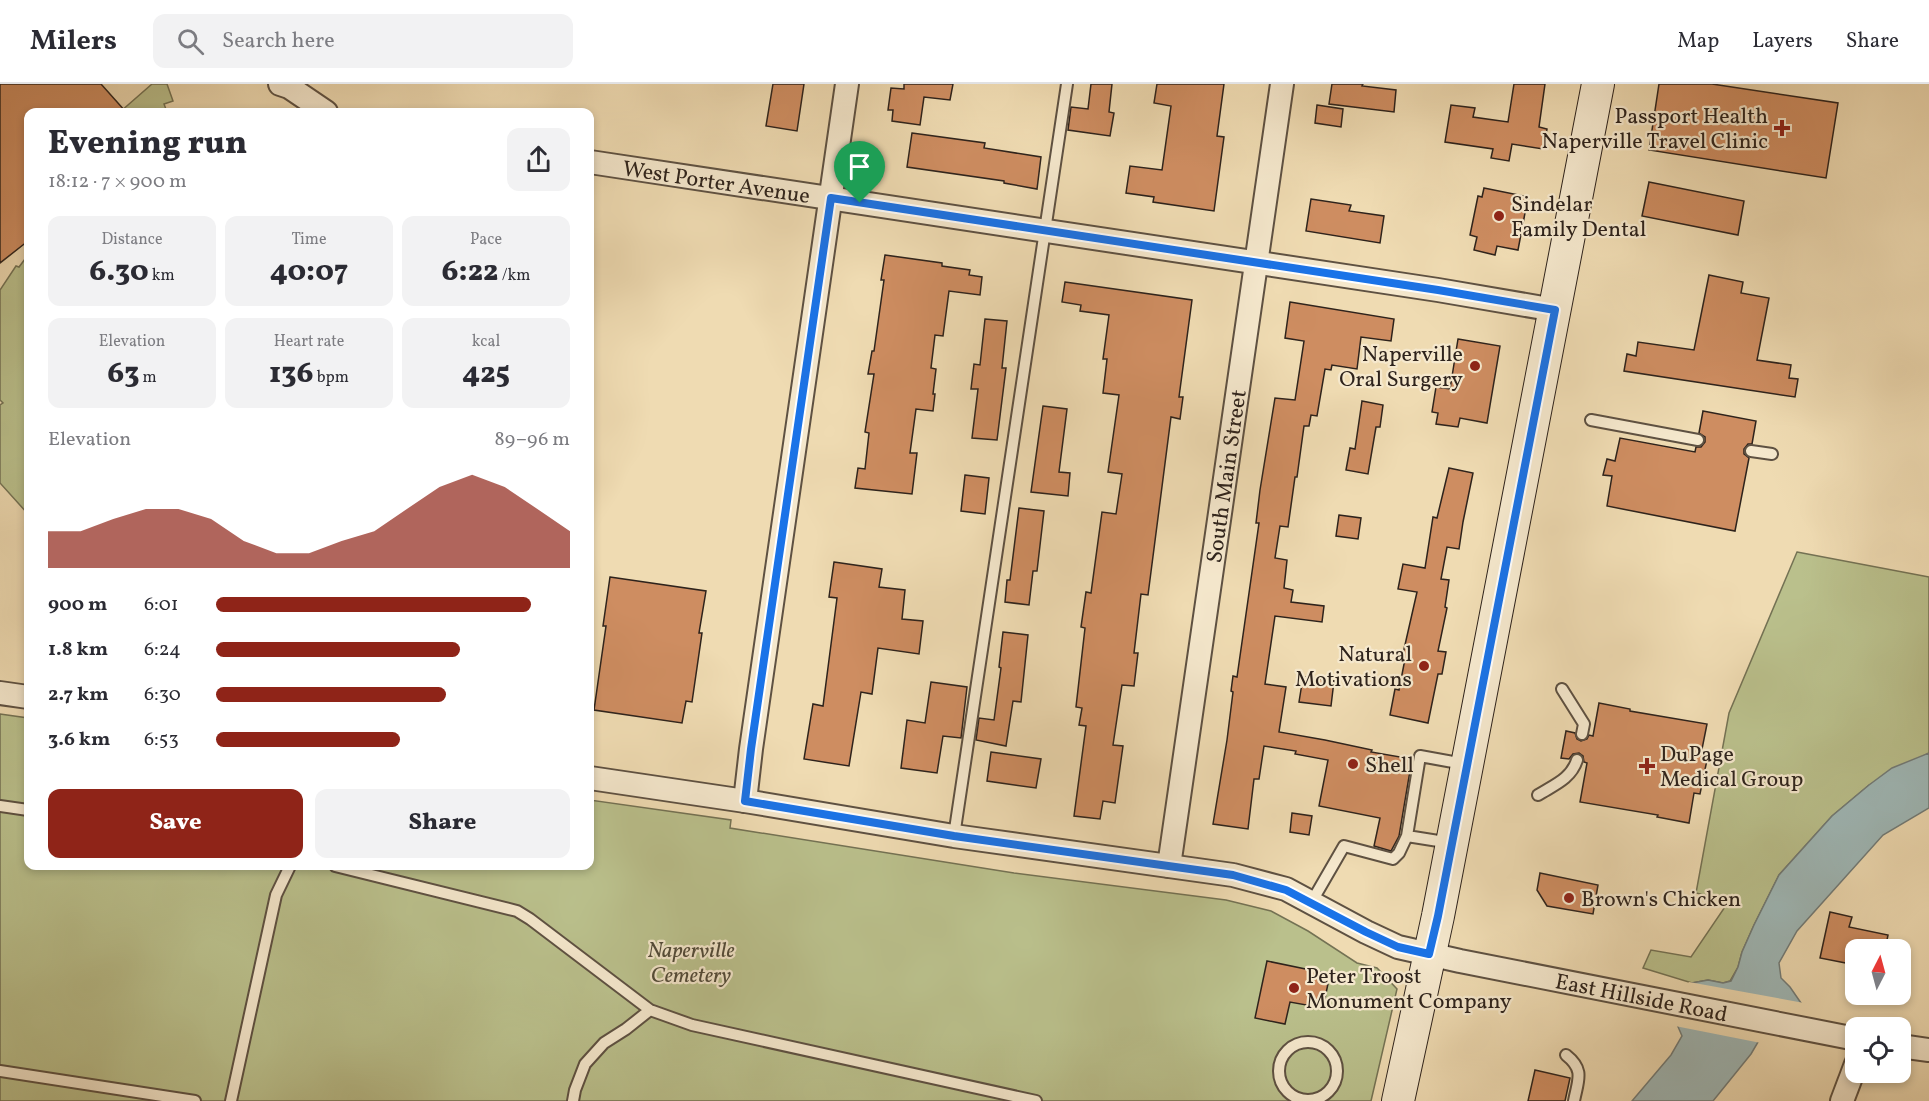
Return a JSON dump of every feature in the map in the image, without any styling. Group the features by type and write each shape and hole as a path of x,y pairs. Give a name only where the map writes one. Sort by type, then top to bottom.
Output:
{"main road":[{"path":"1403,1093 1598,84"}],"street":[{"path":"280,84 289,87 320,108"},
{"path":"745,801 847,84"},
{"name":"South Main Street","path":"1169,866 1282,84"},
{"name":"West Porter Avenue","path":"594,163 1555,310"},
{"path":"0,693 24,696"},
{"name":"East Hillside Road","path":"594,779 954,836 1233,875 1286,890 1398,947 1845,1037"},
{"path":"1911,1048 1929,1050"},
{"path":"1842,1101 1849,1083"}],"lane":[{"path":"954,836 1067,84"},
{"path":"1591,420 1698,440"},
{"path":"1751,451 1772,454"},
{"path":"1562,689 1584,724 1582,734"},
{"path":"1311,903 1344,846 1392,859 1400,853 1407,836 1420,756 1467,765"},
{"path":"1538,795 1566,778 1574,770 1577,760"},
{"path":"0,806 24,809"},
{"path":"1407,836 1452,843"},
{"path":"231,1101 276,895 288,870"},
{"path":"352,870 517,910 650,1010 692,1025 1036,1101"},
{"path":"573,1101 585,1064 604,1043 650,1010"},
{"path":"1308,1042 1327,1049 1333,1055 1337,1073 1331,1089 1324,1095 1307,1100 1287,1097 1280,1076 1283,1057 1298,1044 1308,1042"},
{"path":"1566,1055 1575,1062 1580,1072 1574,1101"},
{"path":"0,1071 195,1101"}],"green space":[{"path":"152,84 167,84 173,101 164,104 166,108 125,108"},
{"path":"24,260 24,510 0,483 0,405 3,403 0,400 0,290 16,266 19,267"},
{"path":"1797,552 1929,577 1929,753 1869,785 1832,816 1779,875 1730,981 1723,983 1708,980 1692,983 1643,968 1651,950 1691,957 1729,901 1696,893 1729,713"},
{"name":"Naperville Cemetery","path":"0,714 24,717 24,870 594,870 594,801 731,820 730,828 1014,873 1226,900 1271,911 1308,931 1357,963 1377,968 1397,989 1371,1101 0,1101"}],"water":[{"path":"1929,753 1929,808 1883,835 1797,931 1779,963 1781,978 1801,1003 1758,1042 1713,1101 1632,1101 1671,1055 1682,1036 1676,1022 1692,983 1708,980 1723,983 1731,981 1754,925 1779,875 1832,816 1869,785 1892,768"}],"pier":[{"path":"1689,982 1804,1003 1800,1018 1761,1043 1675,1026 1673,1022 1681,992"}],"building":[{"path":"0,84 101,84 122,108 24,108 24,244 0,263"},
{"path":"773,84 804,84 797,131 766,126"},
{"path":"904,84 953,84 950,100 924,97 920,125 892,121 893,110 888,110 891,88 904,89"},
{"path":"1091,84 1112,84 1109,112 1114,113 1110,136 1068,130 1071,107 1088,109"},
{"path":"1157,84 1224,84 1217,136 1224,137 1214,211 1153,202 1154,197 1126,193 1130,166 1162,170 1171,106 1154,103"},
{"path":"1332,84 1363,84 1362,86 1396,90 1394,112 1329,104"},
{"path":"1514,84 1545,84 1539,127 1547,129 1543,149 1512,144 1509,161 1491,158 1493,149 1445,142 1451,105 1475,108 1473,117 1508,122"},
{"path":"1659,84 1712,84 1838,103 1826,178 1649,150"},
{"path":"1317,105 1343,109 1341,127 1315,123"},
{"path":"912,133 985,143 984,148 1041,157 1037,189 1004,183 1004,181 907,167"},
{"path":"1649,182 1744,201 1738,235 1642,216"},
{"name":"Sindelar Family Dental","path":"1484,188 1528,197 1518,250 1497,246 1495,255 1474,250 1477,237 1470,235 1478,196 1482,197"},
{"path":"1311,199 1351,205 1349,211 1384,216 1380,243 1306,231"},
{"path":"885,255 942,263 942,266 970,270 969,275 982,277 980,295 949,291 943,336 935,335 931,368 936,369 933,411 916,409 910,453 917,453 912,494 855,488 858,468 865,469 869,433 865,432 874,374 868,374 872,351 874,351 884,280 881,280"},
{"path":"1709,275 1743,282 1741,293 1769,298 1757,360 1791,365 1789,378 1798,379 1795,397 1624,371 1627,354 1636,356 1638,342 1694,350"},
{"path":"1065,282 1192,300 1179,397 1183,397 1180,419 1171,417 1148,595 1141,594 1134,653 1138,653 1134,686 1122,685 1113,745 1123,746 1115,803 1103,801 1100,819 1074,816 1086,726 1079,725 1082,708 1076,707 1085,628 1081,627 1086,592 1091,593 1102,512 1116,514 1122,474 1108,472 1119,395 1103,393 1107,359 1103,359 1109,315 1080,311 1081,305 1062,302"},
{"path":"1290,302 1394,319 1391,341 1361,337 1357,369 1332,365 1331,370 1325,369 1317,416 1311,415 1309,426 1304,426 1288,527 1280,526 1275,558 1287,560 1284,588 1293,590 1291,602 1324,606 1322,622 1275,616 1265,684 1286,687 1279,732 1412,759 1399,836 1391,851 1374,846 1380,818 1319,806 1328,760 1295,754 1296,751 1264,746 1259,779 1254,779 1248,829 1213,824 1227,740 1233,676 1237,677 1259,523 1256,523 1260,490 1275,398 1295,400 1304,341 1285,338"},
{"path":"985,319 1007,321 1002,368 1006,368 997,440 972,438 978,389 971,389 974,364 980,365"},
{"name":"Naperville Oral Surgery","path":"1458,339 1500,346 1487,423 1460,418 1458,427 1436,424 1438,413 1432,412 1436,387 1450,389"},
{"path":"1362,401 1383,405 1380,427 1376,427 1368,474 1346,470 1350,448 1355,449"},
{"path":"1043,406 1067,409 1059,472 1070,473 1068,496 1031,492"},
{"path":"1703,411 1756,421 1752,444 1748,444 1744,449 1744,454 1749,458 1735,531 1607,506 1612,476 1603,475 1607,459 1615,461 1620,438 1695,452 1696,447 1701,447 1705,442 1705,437 1699,433"},
{"path":"1449,468 1473,473 1459,549 1447,547 1441,579 1449,580 1445,607 1447,608 1438,651 1446,652 1442,674 1438,674 1428,723 1390,715 1395,689 1399,690 1405,659 1402,658 1417,592 1398,589 1403,564 1425,568 1433,517 1437,518"},
{"path":"965,475 989,478 985,514 961,511"},
{"path":"1019,508 1044,511 1037,571 1033,571 1029,605 1005,602"},
{"path":"1339,515 1361,518 1358,539 1336,536"},
{"path":"834,562 882,569 879,587 905,590 902,619 923,621 919,654 878,648 872,694 861,692 849,766 804,759 813,704 823,706 837,598 829,597"},
{"path":"610,577 706,591 692,702 686,701 682,723 594,710 606,626 603,626"},
{"path":"1003,632 1028,635 1021,702 1013,701 1006,746 976,740 979,718 994,720"},
{"path":"1303,677 1334,681 1331,706 1299,702"},
{"path":"931,682 967,687 961,738 943,736 937,773 901,768 907,720 925,723"},
{"name":"DuPage Medical Group","path":"1599,703 1630,709 1630,711 1707,724 1701,754 1708,755 1700,794 1694,793 1689,823 1657,817 1658,815 1580,802 1587,763 1579,753 1573,754 1569,759 1561,758 1566,731 1575,733 1577,739 1581,741 1587,739 1589,735 1593,736"},
{"path":"991,752 1041,759 1036,788 987,781"},
{"path":"1292,813 1312,816 1309,835 1290,832"},
{"name":"Brown's Chicken","path":"1540,873 1598,885 1593,914 1547,906 1537,890"},
{"path":"1830,912 1852,917 1849,927 1888,935 1887,939 1845,939 1845,963 1820,958"},
{"name":"Peter Troost Monument Company","path":"1267,961 1330,974 1323,1008 1290,1002 1285,1024 1255,1018"},
{"path":"1535,1070 1570,1078 1565,1101 1528,1101"}],"place":[{"name":"Passport Health Naperville Travel Clinic","path":"1782,128"},
{"name":"Sindelar Family Dental","path":"1499,216"},
{"name":"Naperville Oral Surgery","path":"1475,366"},
{"name":"Natural Motivations","path":"1424,666"},
{"name":"Shell","path":"1353,764"},
{"name":"DuPage Medical Group","path":"1647,766"},
{"name":"Brown's Chicken","path":"1569,898"},
{"name":"Peter Troost Monument Company","path":"1294,988"}],"route":[{"path":"831,198 860,203 1438,290 1555,310 1429,954 1398,947 1286,890 1233,875 954,836 745,801 831,198"}]}
